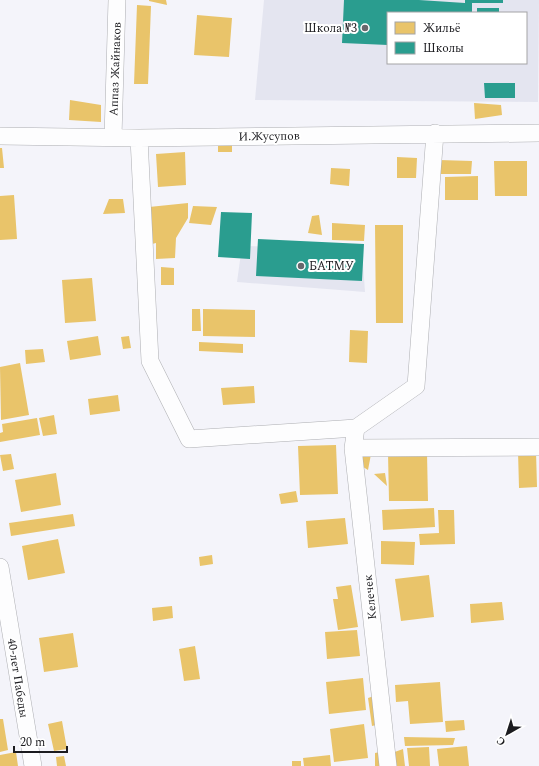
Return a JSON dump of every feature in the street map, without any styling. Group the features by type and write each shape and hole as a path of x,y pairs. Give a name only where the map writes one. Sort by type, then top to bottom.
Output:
{"street":[{"name":"Аппаз Жайнаков","path":"113,137 118,0"},
{"name":"И.Жусупов","path":"0,136 139,138 435,133 539,133"},
{"path":"139,138 150,361 189,438 356,428 416,386 435,133"},
{"name":"Келечек","path":"356,428 353,448 388,766"},
{"path":"353,448 539,447"},
{"name":"40-лет Пабеды","path":"0,567 32,766"}],"shaded area":[{"path":"264,0 539,0 538,102 255,100"},
{"name":"БАТМУ","path":"242,246 362,249 365,292 237,282"}],"building: Жильё":[{"path":"166,0 167,5 149,1"},
{"path":"137,5 151,6 148,84 134,84"},
{"path":"197,15 232,18 229,57 194,55"},
{"path":"70,100 101,105 101,122 69,120"},
{"path":"474,103 501,105 502,115 475,119"},
{"path":"218,144 232,144 232,152 218,152"},
{"path":"0,148 2,148 4,168 0,168"},
{"path":"185,152 186,185 158,187 156,154"},
{"path":"397,157 417,158 416,178 397,178"},
{"path":"439,160 472,161 471,174 438,174"},
{"path":"494,161 527,161 527,196 495,196"},
{"path":"331,168 350,169 349,186 330,184"},
{"path":"478,176 478,200 445,200 445,177"},
{"path":"14,195 17,239 0,240 0,196"},
{"path":"109,199 123,199 125,213 103,214"},
{"path":"188,203 188,218 176,238 175,258 156,259 156,243 148,245 149,207"},
{"path":"193,206 217,207 211,225 189,223"},
{"path":"319,215 322,235 308,233 312,216"},
{"path":"332,223 365,225 364,241 332,240"},
{"path":"375,225 403,225 403,323 376,323"},
{"path":"161,267 174,268 174,285 161,285"},
{"path":"92,278 96,321 65,323 62,280"},
{"path":"192,309 200,309 201,331 192,331"},
{"path":"203,309 255,310 255,337 203,336"},
{"path":"350,330 368,331 367,363 349,362"},
{"path":"98,336 101,355 70,360 67,341"},
{"path":"129,336 131,348 123,349 121,337"},
{"path":"199,342 243,344 243,353 199,351"},
{"path":"43,349 45,362 26,364 25,350"},
{"path":"20,363 29,415 1,420 0,367"},
{"path":"254,386 255,403 223,405 221,388"},
{"path":"118,395 120,411 90,415 88,399"},
{"path":"54,415 57,434 43,436 39,418"},
{"path":"37,418 40,435 0,442 0,433 3,432 2,424"},
{"path":"336,445 338,494 300,495 298,446"},
{"path":"358,449 372,449 368,470 360,465"},
{"path":"518,451 536,451 537,487 519,488"},
{"path":"388,453 427,453 428,501 389,501"},
{"path":"11,454 14,469 3,471 0,455"},
{"path":"56,473 61,505 21,512 15,480"},
{"path":"385,473 387,486 374,474"},
{"path":"296,491 298,502 281,504 279,494"},
{"path":"434,508 435,527 383,530 382,510"},
{"path":"438,510 454,510 455,544 420,545 419,534 439,533"},
{"path":"73,514 75,526 11,536 9,523"},
{"path":"345,518 348,544 308,548 306,521"},
{"path":"58,539 65,573 28,580 22,546"},
{"path":"381,541 415,542 414,565 381,564"},
{"path":"212,555 213,564 200,566 199,557"},
{"path":"429,575 434,617 401,621 395,579"},
{"path":"351,585 358,627 338,630 333,599 338,599 336,587"},
{"path":"502,602 504,620 471,623 470,604"},
{"path":"172,606 173,618 153,621 152,608"},
{"path":"357,630 360,656 327,659 325,632"},
{"path":"73,633 78,667 44,672 39,638"},
{"path":"195,646 200,679 184,681 179,649"},
{"path":"363,678 366,710 329,714 326,682"},
{"path":"440,682 443,722 410,724 408,701 396,702 395,685"},
{"path":"377,695 380,724 372,726 368,698"},
{"path":"0,719 3,719 8,750 0,752"},
{"path":"464,720 465,730 446,732 445,721"},
{"path":"62,721 67,749 54,751 48,724"},
{"path":"364,724 368,758 334,762 330,729"},
{"path":"404,737 455,738 453,745 405,746"},
{"path":"467,746 469,766 439,766 437,749"},
{"path":"429,747 430,766 409,766 407,748"},
{"path":"403,749 405,766 390,766 389,754"},
{"path":"16,752 18,766 0,766 0,755"},
{"path":"380,752 386,766 375,766 375,753"},
{"path":"330,755 331,766 304,766 303,758"},
{"path":"64,756 66,766 57,766 56,757"},
{"path":"292,761 301,761 301,766 292,766"}],"building: Школы":[{"name":"Школа №3","path":"344,0 419,0 465,3 465,0 503,0 503,3 472,3 472,12 387,12 387,45 342,43"},
{"path":"477,8 499,8 499,12 477,12"},
{"path":"484,83 515,83 515,98 485,98"},
{"path":"221,212 252,213 250,259 218,257"},
{"name":"БАТМУ","path":"258,239 364,244 362,281 256,276"}],"place":[{"name":"Школа №3","path":"365,28"},
{"name":"БАТМУ","path":"301,266"}]}
